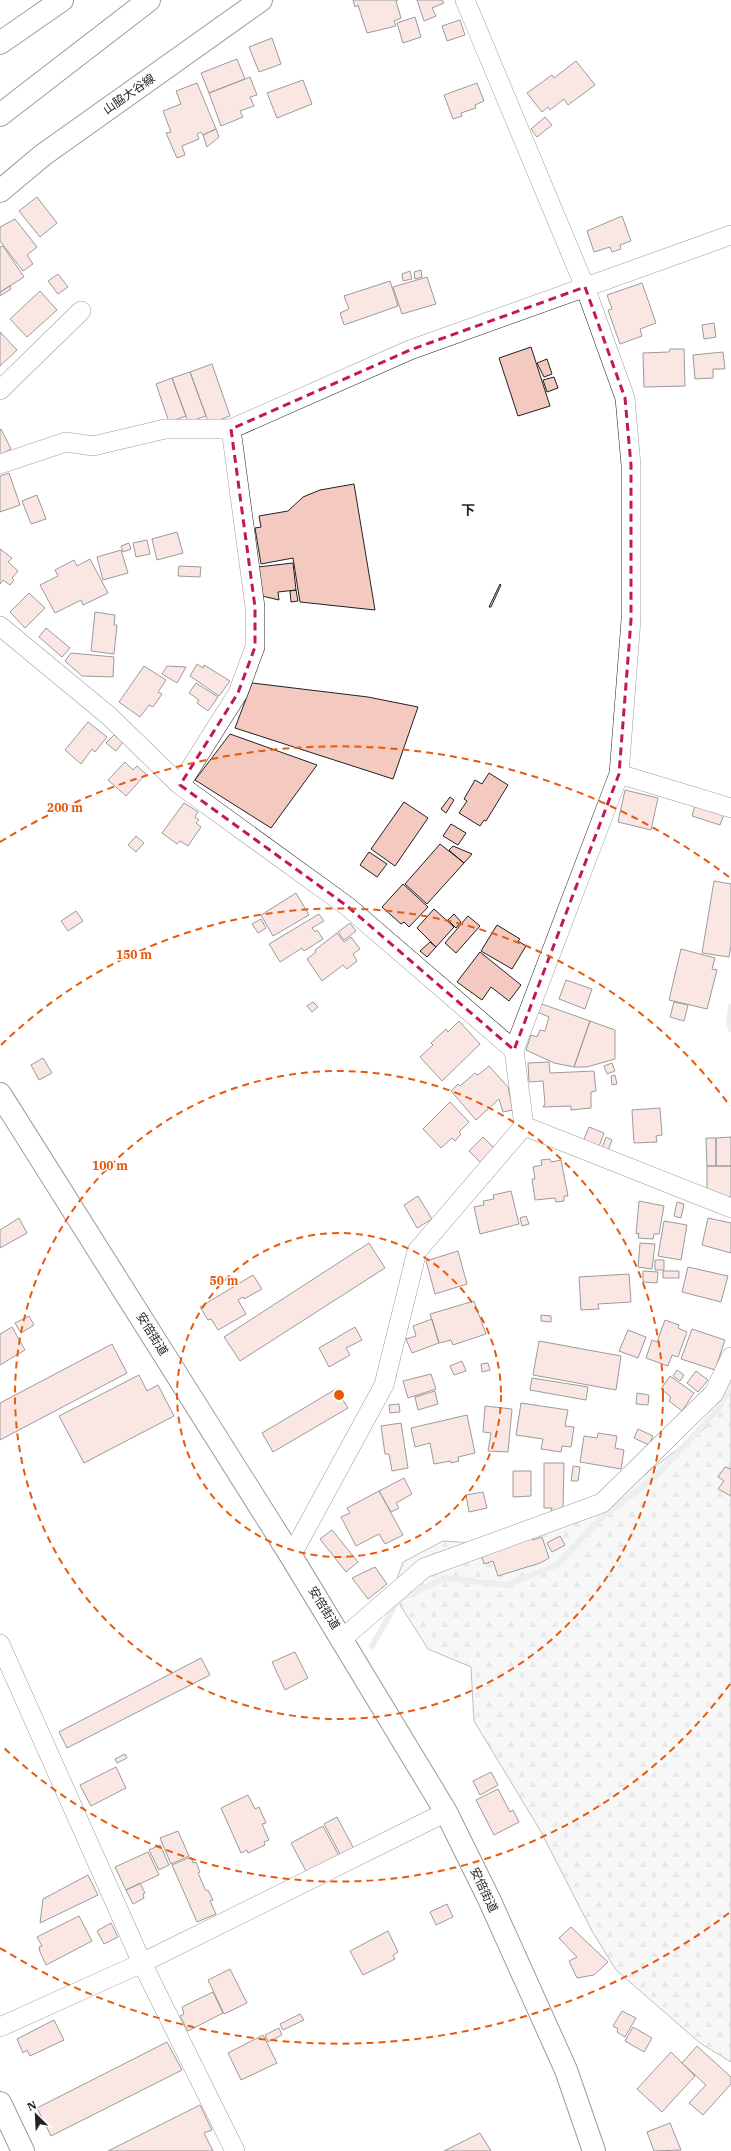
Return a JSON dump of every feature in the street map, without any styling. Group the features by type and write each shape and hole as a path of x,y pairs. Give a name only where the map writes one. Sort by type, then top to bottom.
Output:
{"main road":[{"path":"0,44 62,0"},
{"path":"0,115 149,0"},
{"name":"山脇大谷線","path":"0,191 43,155 261,0"},
{"name":"安倍街道","path":"0,1094 291,1556 446,1812 489,1899 566,2070 594,2151"},
{"path":"0,2103 23,2151"}],"street":[{"path":"291,1556 384,1385 417,1251 524,1126 514,1050 619,774 632,620 631,465 625,398 585,287 465,0"},
{"path":"0,464 66,442 93,446 165,429 231,429 410,350 731,235"},
{"path":"0,390 81,311"},
{"path":"180,785 238,693 255,647 256,607 231,429"},
{"path":"0,626 108,716 180,785 347,906 514,1050"},
{"path":"619,774 731,808"},
{"path":"524,1126 731,1208"},
{"path":"342,1639 424,1568 602,1503 714,1393 731,1357"},
{"path":"0,1644 142,1963 235,2151"},
{"path":"0,2028 142,1963 446,1812"}],"highlighted area":[{"path":"585,287 625,398 631,465 631,620 619,774 514,1050 347,906 180,785 238,693 255,647 255,607 231,429 410,350"}],"green space":[{"path":"731,1388 731,2062 700,2043 616,1970 592,1931 540,1830 474,1721 471,1667 428,1649 392,1592 403,1562 443,1541 503,1545 622,1492 705,1428"}],"building":[{"path":"353,0 398,0 396,1 401,18 394,21 396,26 367,33 358,5 355,7"},
{"path":"417,0 442,0 444,3 432,8 436,16 424,21"},
{"path":"415,17 421,37 403,43 397,23"},
{"path":"460,20 465,35 447,41 442,26"},
{"path":"272,38 281,64 259,72 249,47"},
{"path":"237,59 245,79 209,93 201,73"},
{"path":"576,61 595,85 568,105 564,99 550,110 548,107 542,112 527,93 552,75 554,78"},
{"path":"250,77 257,95 250,97 254,106 240,111 243,117 221,126 209,93"},
{"path":"303,80 312,104 277,118 267,93"},
{"path":"197,83 216,129 203,135 201,132 197,134 199,139 182,146 185,155 177,158 166,133 171,132 163,111 181,104 176,91"},
{"path":"477,83 484,101 475,105 476,108 461,113 462,116 453,119 444,95"},
{"path":"545,117 552,125 537,137 531,129"},
{"path":"216,129 219,137 207,147 203,135"},
{"path":"37,197 57,223 40,237 19,211"},
{"path":"622,216 631,241 620,245 621,249 612,252 610,247 594,252 587,231"},
{"path":"15,219 37,247 27,255 33,264 23,271 0,241 0,227"},
{"path":"3,246 24,277 0,292 0,247"},
{"path":"421,270 422,277 415,279 414,272"},
{"path":"410,271 412,279 403,281 402,274"},
{"path":"58,274 68,287 58,294 48,281"},
{"path":"427,277 436,304 402,314 393,287"},
{"path":"390,281 398,306 344,325 340,313 349,309 344,296"},
{"path":"642,283 656,323 640,329 642,336 620,344 608,310 612,309 607,295"},
{"path":"10,286 11,289 0,296 0,292"},
{"path":"40,291 57,310 27,337 10,319"},
{"path":"714,323 716,337 704,339 702,325"},
{"path":"0,332 17,350 0,366"},
{"path":"531,347 550,406 518,416 499,358"},
{"path":"670,349 684,349 685,386 644,387 643,353 669,352"},
{"path":"723,352 725,369 713,369 713,378 695,379 693,355"},
{"path":"547,359 552,374 544,377 537,363"},
{"path":"212,364 230,416 209,424 190,372"},
{"path":"190,372 206,416 188,422 172,378"},
{"path":"554,377 558,388 547,392 543,380"},
{"path":"172,378 186,416 169,422 156,384"},
{"path":"1,429 11,449 0,455 0,430"},
{"path":"9,473 20,505 0,512 0,476"},
{"path":"354,484 375,610 300,602 293,558 261,564 255,528 261,527 259,516 288,511 303,497 320,490"},
{"path":"37,495 46,519 31,524 22,501"},
{"path":"177,532 183,553 157,560 152,539"},
{"path":"147,540 150,554 136,557 133,543"},
{"path":"129,543 131,549 123,552 121,546"},
{"path":"0,549 12,558 8,562 18,571 12,578 14,580 10,585 3,580 0,584"},
{"path":"121,550 128,573 103,580 97,557"},
{"path":"90,559 108,593 83,605 81,600 55,613 40,585 58,576 55,570 74,560 77,566"},
{"path":"293,563 296,590 278,592 279,600 262,596 258,567"},
{"path":"179,566 201,567 200,577 178,576"},
{"path":"500,584 501,585 491,607 489,607"},
{"path":"296,590 298,601 291,602 290,591"},
{"path":"29,593 45,608 25,628 10,612"},
{"path":"95,612 115,615 114,625 117,625 114,654 91,651"},
{"path":"46,628 70,648 62,657 39,637"},
{"path":"71,653 114,657 113,677 82,676 65,661"},
{"path":"197,664 203,668 204,665 230,681 219,696 190,676"},
{"path":"144,666 166,680 158,692 162,694 153,707 149,705 140,717 119,702"},
{"path":"167,666 186,667 177,683 162,674"},
{"path":"196,683 218,697 208,711 197,703 199,700 189,693"},
{"path":"252,683 368,697 418,707 393,779 235,728"},
{"path":"88,722 107,737 95,752 92,749 81,764 65,750"},
{"path":"230,734 317,765 271,828 195,780"},
{"path":"114,735 123,742 116,751 106,743"},
{"path":"125,762 133,770 137,766 146,774 126,796 108,780"},
{"path":"489,773 508,785 486,821 484,820 480,826 459,813 467,801 464,799 475,780 482,784"},
{"path":"625,790 658,798 651,830 618,822"},
{"path":"450,797 454,800 446,813 441,809"},
{"path":"404,802 428,818 395,866 371,849"},
{"path":"696,802 725,812 720,825 692,816"},
{"path":"184,803 198,812 195,817 199,820 196,823 201,827 188,846 180,841 177,844 162,833"},
{"path":"451,824 466,833 458,845 443,836"},
{"path":"136,836 144,843 136,852 128,845"},
{"path":"440,844 464,863 427,904 405,884"},
{"path":"453,846 472,854 464,863 449,850"},
{"path":"369,852 387,864 377,877 360,865"},
{"path":"714,881 731,884 731,945 729,957 702,953"},
{"path":"403,884 428,907 409,927 404,922 401,924 382,907"},
{"path":"296,893 309,915 273,936 261,915"},
{"path":"434,909 454,927 436,947 417,928"},
{"path":"76,911 83,921 68,931 61,921"},
{"path":"319,914 324,921 312,928 315,932 317,930 323,939 304,951 302,948 280,962 269,944"},
{"path":"454,914 461,922 456,928 448,920"},
{"path":"468,916 480,926 456,953 445,943"},
{"path":"261,919 266,928 258,933 252,924"},
{"path":"350,923 356,931 344,940 338,932"},
{"path":"497,925 520,939 518,941 526,946 512,969 481,951"},
{"path":"337,933 344,942 351,937 360,949 353,954 357,961 347,969 343,965 322,981 307,959 316,952 315,950"},
{"path":"430,942 436,947 427,957 420,951"},
{"path":"681,949 715,958 712,969 717,970 707,1009 669,1000"},
{"path":"480,952 521,985 509,1001 491,987 482,1000 457,982"},
{"path":"566,980 592,989 585,1009 559,999"},
{"path":"313,1002 318,1007 312,1012 307,1006"},
{"path":"674,1002 688,1005 684,1021 670,1017"},
{"path":"539,1003 590,1021 574,1067 554,1063 526,1050 531,1035 537,1037 540,1030 545,1031 549,1017 537,1012"},
{"path":"459,1021 480,1044 442,1081 420,1057 433,1045 431,1043 446,1029 448,1032"},
{"path":"590,1021 615,1030 615,1059 587,1067 574,1067"},
{"path":"43,1058 52,1073 39,1080 31,1065"},
{"path":"549,1062 550,1073 594,1071 596,1091 591,1092 591,1108 571,1110 571,1106 543,1107 545,1104 543,1081 529,1082 528,1063"},
{"path":"612,1063 615,1071 607,1074 604,1066"},
{"path":"489,1066 508,1087 513,1110 503,1112 499,1099 476,1120 451,1091 458,1084 460,1086 475,1073 478,1075"},
{"path":"615,1075 617,1084 612,1085 611,1076"},
{"path":"450,1102 469,1122 459,1132 461,1134 455,1141 452,1138 441,1148 423,1129"},
{"path":"660,1108 662,1135 656,1136 657,1142 634,1143 632,1110"},
{"path":"589,1127 604,1133 597,1152 581,1146"},
{"path":"483,1137 496,1150 482,1164 469,1151"},
{"path":"606,1137 612,1140 607,1153 601,1151"},
{"path":"731,1137 731,1166 716,1166 716,1138"},
{"path":"706,1138 716,1138 716,1166 707,1166"},
{"path":"550,1159 551,1162 561,1160 568,1196 564,1196 564,1201 556,1202 555,1198 535,1200 532,1179 535,1179 533,1167 542,1165 541,1160"},
{"path":"707,1166 731,1166 731,1197 714,1197 707,1193"},
{"path":"511,1191 519,1224 480,1234 474,1207 484,1205 483,1201 494,1199 493,1195"},
{"path":"418,1196 432,1219 417,1228 404,1205"},
{"path":"639,1201 664,1206 659,1234 654,1234 653,1239 638,1238 639,1233 636,1234"},
{"path":"677,1202 684,1204 681,1218 674,1216"},
{"path":"526,1216 529,1224 522,1226 520,1218"},
{"path":"19,1218 27,1233 0,1248 0,1230"},
{"path":"708,1218 731,1223 731,1253 702,1245"},
{"path":"664,1221 687,1225 681,1260 658,1256"},
{"path":"369,1243 385,1268 240,1361 224,1337"},
{"path":"640,1243 655,1244 652,1269 638,1267"},
{"path":"458,1251 467,1284 435,1294 426,1261"},
{"path":"655,1260 664,1260 664,1270 655,1270"},
{"path":"688,1267 728,1276 721,1302 682,1292"},
{"path":"643,1271 658,1272 657,1283 643,1282"},
{"path":"663,1271 679,1271 679,1278 663,1278"},
{"path":"629,1274 631,1302 598,1304 599,1309 581,1310 579,1277"},
{"path":"253,1275 262,1289 244,1299 243,1297 238,1300 246,1314 218,1330 211,1319 208,1320 200,1307"},
{"path":"474,1301 486,1334 453,1345 451,1340 439,1343 430,1314"},
{"path":"541,1315 551,1316 551,1322 541,1321"},
{"path":"29,1316 34,1325 21,1333 15,1323"},
{"path":"432,1319 439,1343 412,1353 406,1339 416,1336 413,1326"},
{"path":"665,1320 679,1325 678,1328 687,1332 678,1357 672,1355 668,1366 646,1358 652,1340 657,1342"},
{"path":"12,1327 25,1350 0,1365 0,1334"},
{"path":"355,1327 362,1340 346,1348 350,1355 329,1367 319,1348"},
{"path":"692,1329 725,1340 715,1370 681,1359"},
{"path":"628,1330 646,1337 638,1358 619,1351"},
{"path":"539,1341 621,1356 616,1390 533,1375"},
{"path":"112,1344 127,1373 0,1440 0,1403"},
{"path":"462,1361 466,1371 454,1375 450,1366"},
{"path":"488,1363 490,1370 482,1372 481,1364"},
{"path":"677,1370 684,1375 680,1381 673,1376"},
{"path":"696,1371 708,1380 698,1392 687,1383"},
{"path":"431,1374 436,1389 408,1398 403,1381"},
{"path":"139,1375 147,1391 158,1385 174,1416 84,1463 59,1416"},
{"path":"670,1376 694,1393 682,1411 669,1401 671,1397 661,1389"},
{"path":"532,1378 588,1387 586,1400 530,1390"},
{"path":"336,1389 348,1408 273,1452 262,1433"},
{"path":"435,1391 438,1404 418,1410 415,1397"},
{"path":"637,1393 649,1395 648,1405 636,1404"},
{"path":"521,1403 568,1410 565,1426 574,1427 571,1447 562,1446 561,1452 541,1449 543,1439 516,1435"},
{"path":"399,1404 400,1412 390,1413 389,1405"},
{"path":"485,1406 512,1409 508,1452 488,1451 491,1433 483,1432"},
{"path":"467,1415 475,1453 458,1457 459,1461 434,1464 430,1443 415,1447 411,1428"},
{"path":"401,1423 408,1468 392,1471 389,1454 385,1454 381,1426"},
{"path":"638,1429 653,1436 649,1445 634,1438"},
{"path":"598,1433 617,1436 615,1448 624,1450 621,1469 580,1462 584,1436 597,1438"},
{"path":"544,1463 564,1463 563,1507 551,1512 552,1508 544,1508"},
{"path":"573,1466 580,1467 578,1481 571,1481"},
{"path":"725,1467 731,1469 731,1496 718,1489 724,1481 718,1477"},
{"path":"513,1471 531,1471 531,1496 513,1497"},
{"path":"404,1478 412,1494 396,1503 399,1508 391,1512 379,1491"},
{"path":"379,1491 403,1535 385,1544 379,1534 356,1546 341,1517 350,1513 347,1508"},
{"path":"483,1492 487,1508 469,1512 466,1495"},
{"path":"332,1530 358,1562 346,1572 320,1539"},
{"path":"560,1536 565,1545 552,1552 547,1543"},
{"path":"532,1537 533,1540 542,1537 549,1558 540,1563 498,1576 493,1561 484,1564 481,1554"},
{"path":"375,1567 387,1584 368,1599 352,1578"},
{"path":"295,1652 308,1678 285,1690 272,1662"},
{"path":"201,1658 210,1675 67,1748 59,1732"},
{"path":"125,1754 127,1758 117,1763 115,1759"},
{"path":"116,1767 126,1788 91,1806 80,1785"},
{"path":"491,1772 498,1785 480,1795 473,1781"},
{"path":"498,1789 510,1812 513,1810 519,1822 494,1835 476,1800"},
{"path":"248,1795 255,1809 259,1807 266,1823 262,1824 269,1840 264,1842 265,1845 248,1853 247,1850 241,1853 221,1808"},
{"path":"337,1817 354,1849 341,1856 324,1824"},
{"path":"323,1826 339,1856 307,1873 291,1843"},
{"path":"178,1831 189,1856 171,1864 160,1838"},
{"path":"160,1845 169,1865 159,1870 149,1850"},
{"path":"148,1852 159,1875 126,1890 115,1867"},
{"path":"191,1857 193,1863 196,1862 200,1872 198,1873 206,1891 208,1890 213,1900 210,1901 216,1914 197,1922 172,1865"},
{"path":"88,1875 98,1895 40,1923 43,1899"},
{"path":"140,1883 145,1893 143,1894 144,1898 133,1904 126,1890"},
{"path":"447,1904 453,1917 436,1925 430,1912"},
{"path":"79,1916 92,1941 46,1965 40,1952 39,1947 42,1946 37,1937"},
{"path":"111,1923 118,1937 104,1944 97,1931"},
{"path":"571,1927 608,1962 594,1975 577,1978 569,1961 577,1957 559,1938"},
{"path":"388,1931 398,1952 393,1955 395,1959 363,1975 350,1951"},
{"path":"230,1969 247,2003 224,2014 208,1980"},
{"path":"213,1992 223,2013 188,2031 180,2016 184,2014 182,2007"},
{"path":"622,2011 636,2018 625,2037 617,2032 618,2029 613,2026"},
{"path":"300,2014 304,2020 283,2030 280,2024"},
{"path":"54,2020 64,2040 30,2056 27,2050 23,2053 17,2039"},
{"path":"633,2027 652,2038 644,2052 625,2041"},
{"path":"279,2028 282,2035 268,2042 265,2035"},
{"path":"263,2035 277,2063 241,2080 228,2053"},
{"path":"167,2042 182,2070 51,2136 37,2108"},
{"path":"697,2046 731,2077 731,2084 703,2115 689,2103 706,2085 682,2063"},
{"path":"671,2052 695,2076 662,2112 637,2089"},
{"path":"200,2105 212,2130 204,2133 213,2151 108,2151"},
{"path":"670,2123 681,2150 654,2151 647,2132"},
{"path":"480,2133 491,2151 444,2151"}],"waterway":[{"path":"731,1007 729,1021 731,1029"},
{"path":"372,1646 398,1600 445,1578 506,1585 557,1565 599,1520 657,1475 718,1409 731,1386"}],"district":[{"name":"下","path":"468,510"}]}
